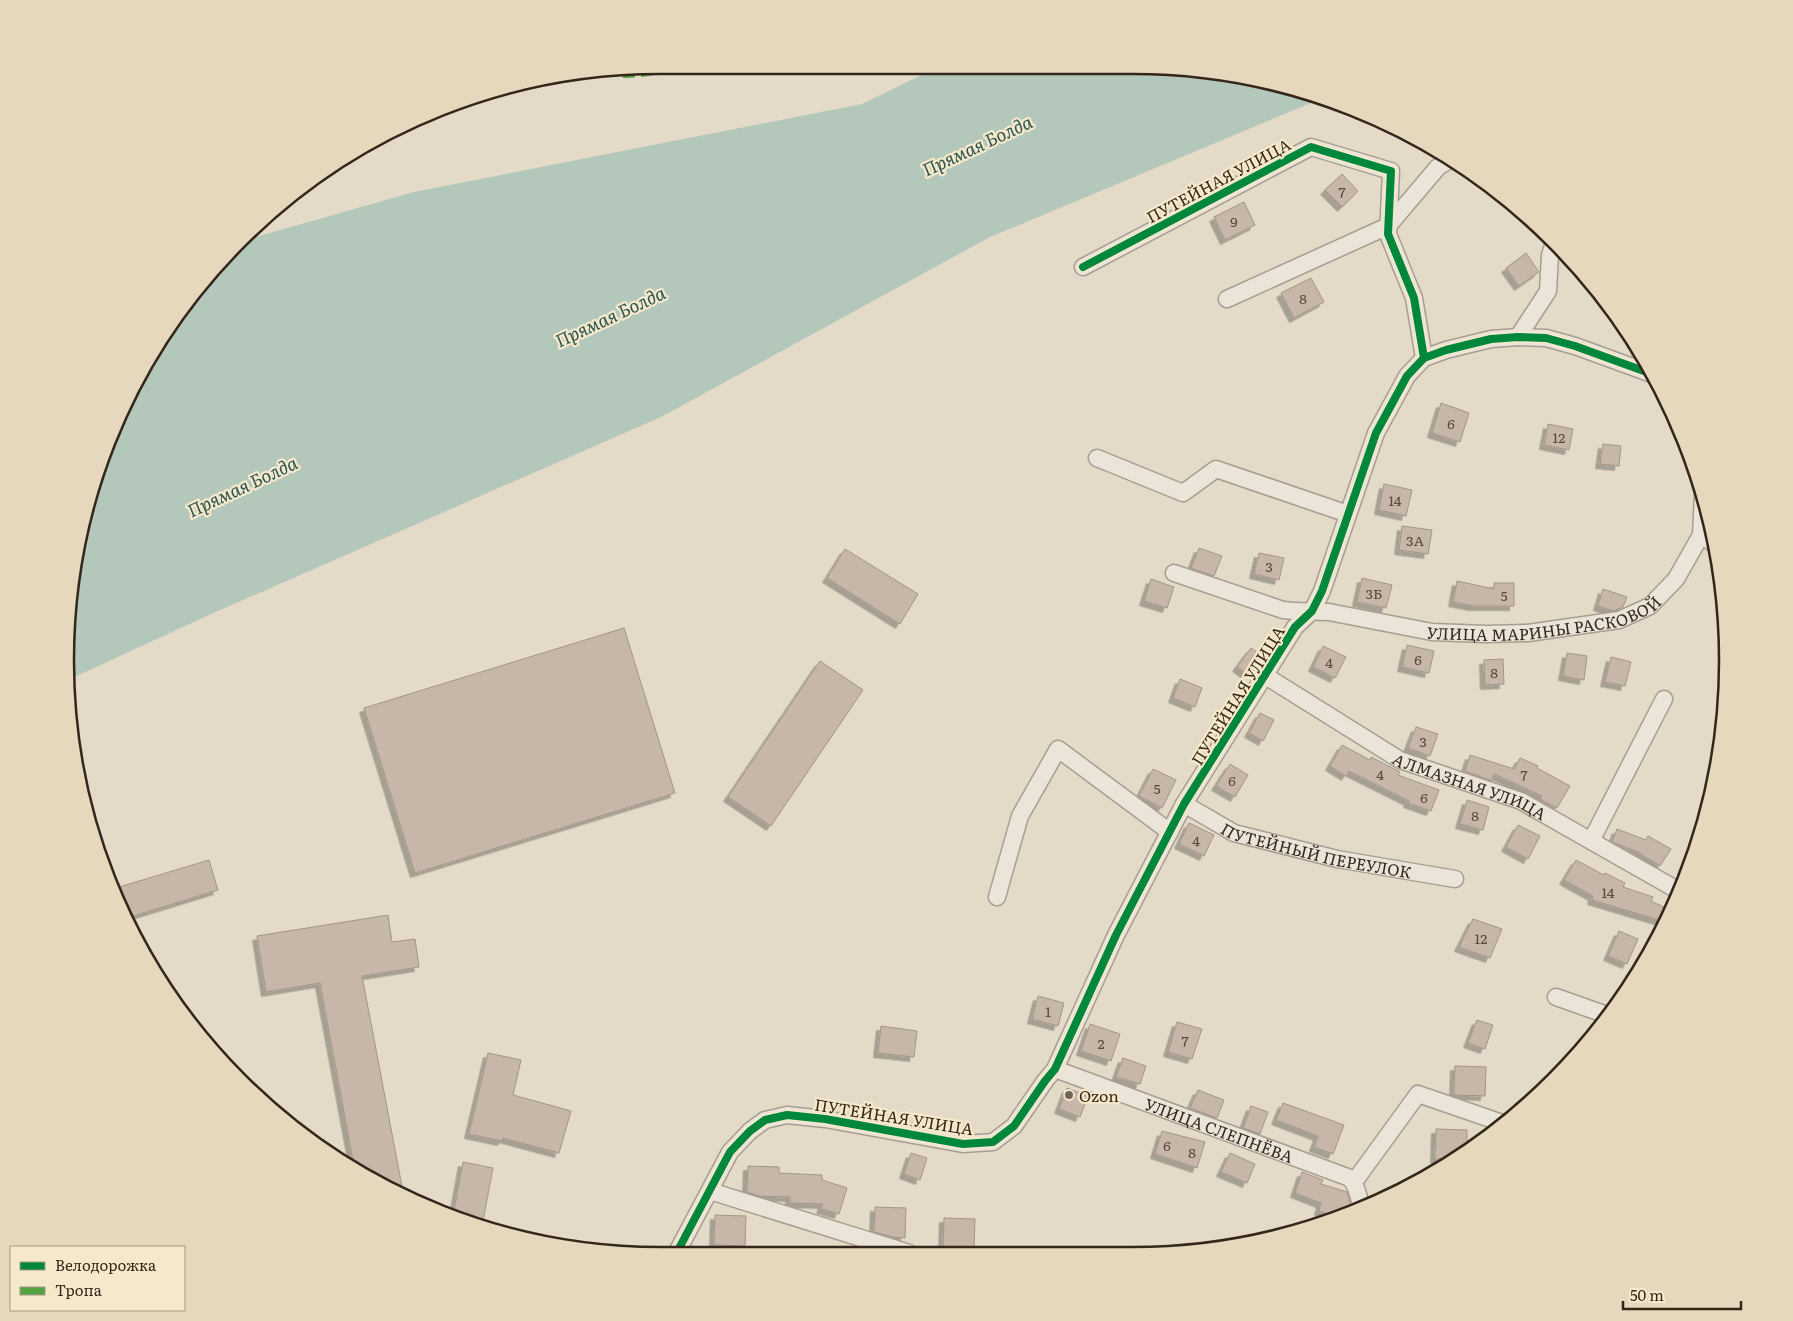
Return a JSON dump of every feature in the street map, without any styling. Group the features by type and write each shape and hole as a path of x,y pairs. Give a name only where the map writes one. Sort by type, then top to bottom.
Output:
{"street":[{"name":"ПУТЕЙНАЯ УЛИЦА","path":"680,1247 730,1152 765,1120 787,1114 963,1144 993,1142 1014,1126 1055,1069 1116,935 1184,804 1295,627 1312,611 1322,591 1376,433 1408,376 1424,358 1414,298 1388,234 1391,171 1311,147 1083,266"},
{"path":"1227,299 1388,226 1438,167 1444,164"},
{"path":"1518,337 1548,291 1551,251"},
{"path":"1424,358 1446,350 1491,339 1518,337 1546,338 1643,371"},
{"path":"1098,458 1183,493 1216,469 1348,514"},
{"name":"УЛИЦА МАРИНЫ РАСКОВОЙ","path":"1174,573 1283,610 1296,612 1312,611 1352,616 1432,632 1528,633 1619,620 1650,606 1676,579 1707,540"},
{"name":"АЛМАЗНАЯ УЛИЦА","path":"1264,675 1400,760 1521,801 1674,888"},
{"path":"1591,841 1664,699"},
{"path":"997,897 1020,816 1058,750 1170,832"},
{"name":"ПУТЕЙНЫЙ ПЕРЕУЛОК","path":"1184,804 1234,834 1336,859 1455,879"},
{"path":"1556,997 1601,1013"},
{"name":"УЛИЦА СЛЕПНЁВА","path":"1055,1069 1350,1178 1354,1182"},
{"path":"1361,1201 1354,1182 1418,1094 1496,1121"},
{"path":"710,1191 890,1247"}],"water":[{"name":"Прямая Болда","path":"924,74 1171,75 1247,85 1312,102 990,237 661,417 211,614 74,677 75,622 85,546 105,472 118,436 152,367 195,303 219,274 255,237 414,192 862,104"}],"building":[{"path":"1342,174 1358,191 1342,207 1325,190"},
{"path":"1244,202 1255,225 1225,240 1214,217"},
{"path":"1526,253 1539,272 1519,286 1506,268"},
{"path":"1311,278 1324,302 1294,318 1281,293"},
{"path":"1441,403 1469,413 1460,442 1432,433"},
{"path":"1548,424 1573,429 1569,450 1544,445"},
{"path":"1603,444 1621,446 1619,466 1600,464"},
{"path":"1384,484 1412,490 1406,516 1379,510"},
{"path":"1402,526 1432,530 1428,554 1399,550"},
{"path":"1199,548 1222,556 1214,576 1191,568"},
{"path":"845,549 918,594 900,624 827,578"},
{"path":"1259,553 1284,558 1279,580 1254,574"},
{"path":"1362,578 1392,585 1386,608 1357,602"},
{"path":"1151,579 1174,587 1167,608 1144,601"},
{"path":"1457,581 1494,589 1494,583 1514,583 1514,606 1473,606 1453,602"},
{"path":"1603,589 1627,597 1623,607 1613,611 1598,606"},
{"path":"624,628 675,793 415,873 364,708"},
{"path":"1407,645 1434,651 1429,673 1402,667"},
{"path":"1323,646 1346,657 1335,678 1313,667"},
{"path":"1251,648 1262,656 1248,675 1237,667"},
{"path":"1567,653 1587,656 1584,680 1563,676"},
{"path":"1611,657 1631,662 1625,686 1605,682"},
{"path":"1503,659 1504,684 1485,685 1484,660"},
{"path":"820,661 863,690 771,826 728,797"},
{"path":"1180,679 1202,688 1195,707 1173,698"},
{"path":"1260,713 1274,720 1263,741 1249,733"},
{"path":"1416,727 1438,734 1430,756 1408,748"},
{"path":"1342,745 1370,760 1371,757 1400,772 1398,775 1439,790 1431,811 1408,803 1409,801 1349,771 1346,776 1330,766"},
{"path":"1470,755 1514,769 1520,758 1538,766 1537,768 1570,786 1557,808 1540,799 1542,796 1494,774 1492,781 1465,771"},
{"path":"1230,764 1248,775 1235,797 1216,786"},
{"path":"1153,769 1176,780 1162,808 1139,796"},
{"path":"1467,800 1489,807 1483,830 1460,824"},
{"path":"1189,823 1214,835 1204,856 1179,844"},
{"path":"1518,825 1540,836 1528,859 1506,847"},
{"path":"1617,829 1646,840 1648,836 1671,849 1660,866 1638,852 1612,842"},
{"path":"209,860 218,890 132,916 119,887"},
{"path":"1576,860 1604,875 1605,873 1625,883 1623,887 1653,897 1651,901 1665,907 1659,920 1592,900 1593,896 1564,880"},
{"path":"388,915 392,942 415,939 419,967 362,976 402,1188 353,1160 320,983 266,992 257,936"},
{"path":"1473,919 1502,929 1490,958 1459,947"},
{"path":"1619,931 1638,939 1627,964 1608,956"},
{"path":"1038,996 1064,1003 1058,1026 1032,1019"},
{"path":"1477,1020 1493,1025 1485,1049 1468,1043"},
{"path":"1177,1022 1202,1029 1192,1059 1168,1052"},
{"path":"1090,1024 1120,1034 1111,1061 1081,1051"},
{"path":"881,1026 917,1031 914,1057 878,1053"},
{"path":"488,1053 521,1060 513,1095 571,1111 559,1153 503,1138 502,1141 469,1134"},
{"path":"1123,1058 1146,1066 1140,1084 1116,1077"},
{"path":"1455,1066 1486,1067 1485,1096 1454,1095"},
{"path":"1067,1088 1088,1096 1080,1117 1059,1109"},
{"path":"1198,1090 1224,1100 1217,1118 1190,1108"},
{"path":"1283,1103 1344,1125 1333,1154 1314,1147 1318,1136 1276,1120"},
{"path":"1251,1106 1268,1112 1260,1134 1243,1128"},
{"path":"1436,1129 1467,1130 1467,1142 1441,1159 1435,1159"},
{"path":"1162,1131 1205,1142 1197,1168 1155,1154"},
{"path":"911,1153 927,1158 920,1180 904,1174"},
{"path":"1230,1153 1255,1164 1247,1183 1221,1172"},
{"path":"463,1162 493,1168 483,1219 454,1210"},
{"path":"748,1166 779,1167 779,1173 822,1175 822,1180 847,1188 839,1214 821,1209 823,1204 790,1203 790,1197 759,1196 747,1192"},
{"path":"1302,1172 1323,1180 1321,1184 1347,1192 1350,1202 1349,1206 1327,1214 1319,1211 1321,1203 1295,1193"},
{"path":"875,1207 906,1208 905,1238 874,1232"},
{"path":"715,1215 746,1216 745,1246 714,1245"},
{"path":"944,1218 975,1219 974,1247 943,1247"}],"marked path":[{"path":"623,75 635,75"}],"cycle path":[{"path":"1083,267 1311,147 1391,171 1388,234 1414,298 1424,358"},
{"path":"680,1247 730,1152 750,1131 765,1120 787,1115 825,1119 963,1144 993,1142 1014,1126 1055,1069 1116,935 1184,804 1295,627 1312,611 1322,591 1376,433 1407,376 1424,358 1446,350 1491,339 1518,337 1546,338 1575,346 1643,371"}],"place":[{"name":"Ozon","path":"1069,1095"}]}
